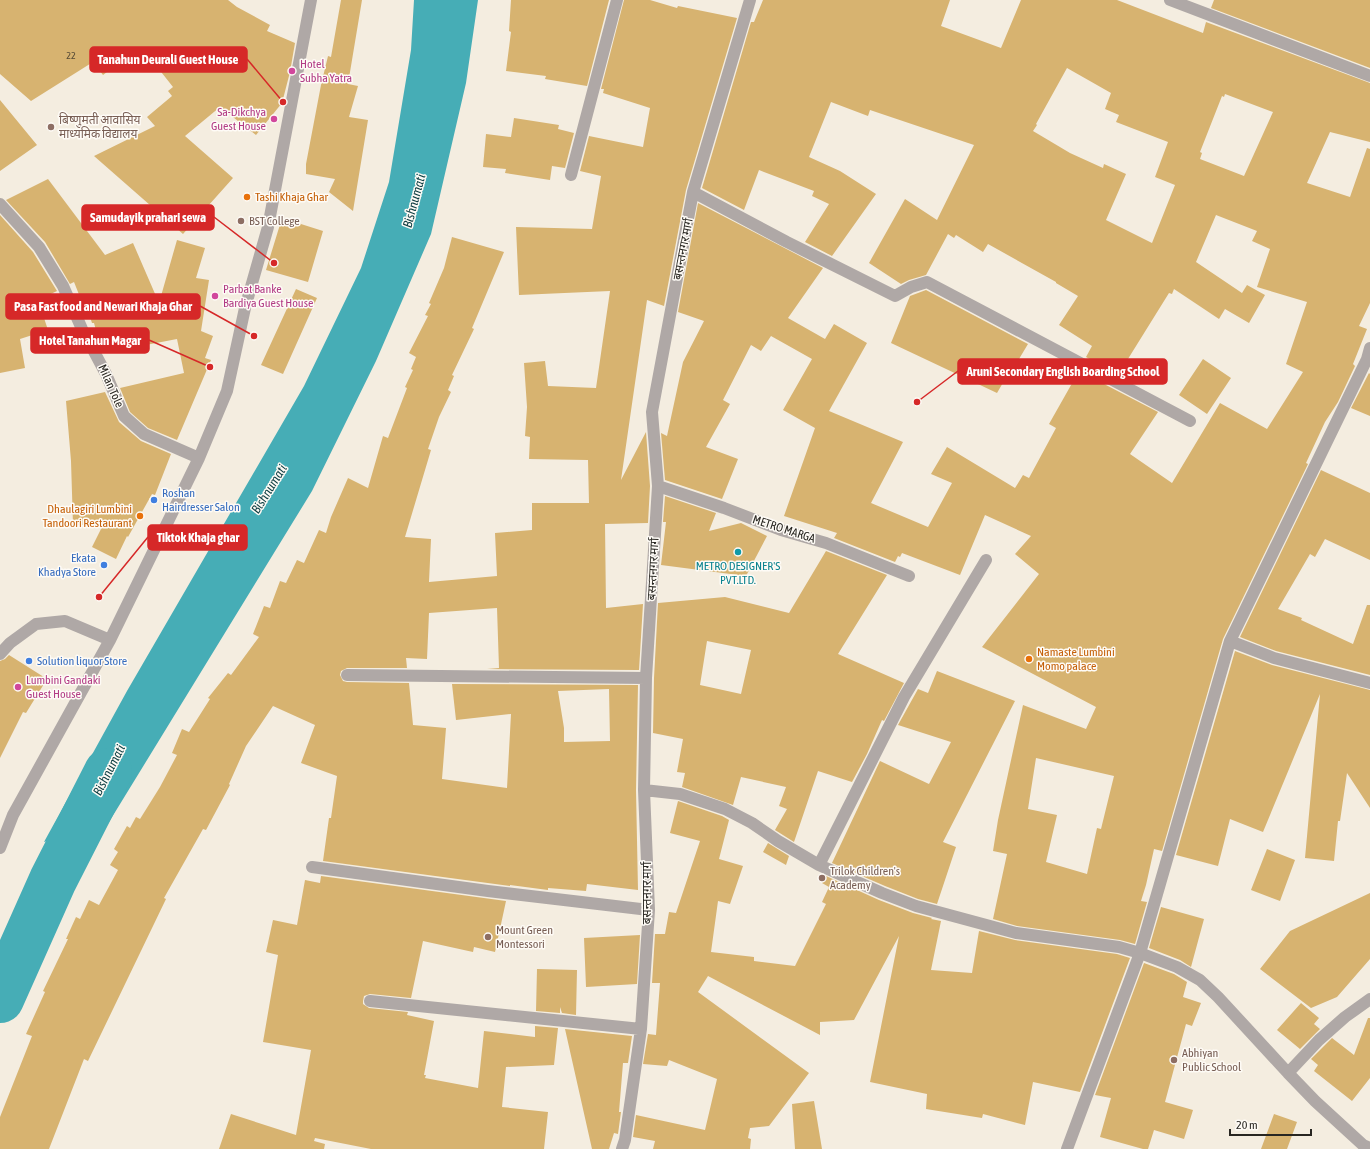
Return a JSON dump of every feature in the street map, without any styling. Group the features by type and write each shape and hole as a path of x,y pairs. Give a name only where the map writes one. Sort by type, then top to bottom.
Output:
{"street":[{"path":"0,848 13,815 110,640 199,458 227,391 245,308 268,227 312,0"},
{"path":"571,175 617,0"},
{"name":"बसन्तनगर मार्ग","path":"622,1149 641,1029 649,910 644,790 646,678 658,486 652,412 693,192 750,0"},
{"path":"1170,0 1370,76"},
{"path":"693,192 787,242 895,296 911,287 927,282 1190,421"},
{"name":"Milan Tole","path":"0,204 39,247 63,286 82,329 106,374 124,416 144,434 199,458"},
{"path":"1067,1149 1140,953 1230,641 1367,359 1370,348"},
{"name":"METRO MARGA","path":"658,486 724,508 781,530 826,543 909,576"},
{"path":"819,865 904,697 986,560"},
{"path":"0,654 10,643 36,624 65,621 110,640"},
{"path":"1230,641 1274,658 1370,683"},
{"path":"347,675 646,678"},
{"path":"644,790 680,794 725,809 752,823 778,841 819,865 882,893 916,906 1016,933 1119,947 1177,967 1200,980 1218,997 1314,1101 1363,1145 1370,1148"},
{"path":"312,867 488,891 649,910"},
{"path":"1288,1073 1319,1040 1345,1017 1370,999"},
{"path":"370,1001 641,1029"}],"water":[{"path":"414,0 478,0 466,83 431,234 376,361 312,491 109,822 44,842 127,691 304,386 361,268 389,182 411,50"}],"building":[{"path":"0,0 228,0 237,7 270,25 267,31 295,43 290,72 282,103 256,135 220,107 185,136 233,178 183,234 94,156 155,126 147,117 172,96 168,91 173,87 143,49 134,56 132,53 103,75 93,62 31,101 0,74"},
{"path":"341,0 362,0 348,84 358,86 349,117 368,120 353,211 329,192 335,179 306,174 306,164 321,85 328,56 331,57"},
{"path":"511,0 609,0 587,86 545,79 546,76 506,71 511,32 509,31"},
{"path":"624,0 650,0 677,8 678,6 737,18 686,190 664,306 647,300 621,480 646,432 650,486 648,523 605,524 606,608 643,604 639,670 487,669 499,668 497,608 429,613 427,659 406,658 407,668 347,668 341,671 340,675 343,681 347,682 409,683 413,725 446,728 442,779 507,788 511,714 456,720 452,684 638,685 636,790 638,890 587,884 586,891 548,888 548,890 323,861 337,776 301,763 315,725 273,706 246,746 229,784 230,785 206,830 203,829 164,898 166,899 88,1061 84,1059 49,1149 0,1149 0,1117 32,1036 26,1034 45,992 43,991 68,939 66,939 76,917 80,919 89,900 99,905 118,870 110,865 118,852 114,849 127,826 130,828 136,817 140,819 160,787 177,755 172,753 182,729 189,732 210,699 208,698 228,673 231,675 259,637 253,634 264,606 270,608 280,581 286,583 297,560 304,563 319,530 326,533 331,517 348,478 368,488 383,436 388,438 407,388 405,387 413,370 411,369 416,357 409,353 428,316 425,315 431,304 429,303 444,268 452,237 504,252 472,328 474,329 452,375 454,376 448,390 451,392 439,417 428,449 431,450 405,537 431,539 429,582 497,576 495,533 532,530 532,503 589,503 588,460 529,459 530,437 525,436 527,407 524,363 545,361 548,386 596,388 610,291 519,295 516,227 592,229 601,176 580,171 589,136 643,147 650,108 603,93 604,89 601,89","holes":["609,689 610,741 564,742 564,728 558,691"]},
{"path":"763,0 950,0 941,26 1001,48 1021,0 1117,0 1203,33 1206,22 1370,83 1370,142 1330,132 1307,183 1350,197 1367,148 1370,149 1370,303 1359,326 1367,329 1353,364 1355,366 1338,402 1325,422 1306,463 1308,464 1223,639 1162,851 1154,849 1141,901 1147,902 1135,944 1120,940 1017,926 993,919 1007,854 993,851 998,820 1023,705 1086,729 1096,707 982,647 1039,574 1015,554 1031,536 985,515 960,575 902,553 900,557 898,556 895,562 834,538 837,533 784,516 815,428 783,410 812,359 771,336 761,351 751,345 723,400 730,404 706,447 738,459 722,499 665,480 661,433 667,436 683,362 704,321 678,312 698,203 823,268 788,318 825,339 834,324 867,343 829,411 903,442 871,503 928,527 952,483 931,474 947,447 1015,488 1023,475 1029,478 1056,428 1049,424 1079,371 1158,412 1130,454 1172,483 1220,403 1267,429 1303,372 1286,364 1307,302 1257,287 1270,249 1252,241 1257,231 1216,215 1196,262 1242,293 1247,285 1265,295 1249,323 1225,309 1219,319 1174,289 1172,294 1169,293 1118,375 1086,357 1092,346 1059,325 1078,296 988,244 983,252 956,235 954,238 948,234 926,275 901,284 869,263 905,199 937,220 974,145 870,110 868,116 831,102 809,157 840,171 876,194 832,256 805,242 829,204 812,196 814,191 759,170 744,210 702,188 751,22 754,22","holes":["1067,68 1111,93 1105,109 1119,115 1116,122 1168,142 1155,177 1175,185 1152,243 1106,220 1126,174 1104,164 1103,168 1070,153 1033,131 1037,125 1036,124","1225,94 1273,112 1244,176 1200,159 1202,153 1200,152 1222,96 1224,97","1036,758 1114,776 1101,829 1097,828 1087,874 1046,862 1057,815 1028,809"]},
{"path":"1214,0 1370,0 1370,68 1211,8"},
{"path":"0,100 37,145 0,171"},
{"path":"514,118 559,125 558,129 574,133 565,168 552,166 550,180 505,173 506,169 483,167 486,134 511,137"},
{"path":"48,179 105,255 133,243 159,303 177,240 205,248 196,278 209,280 201,331 213,336 205,358 211,360 177,440 148,428 130,412 120,388 184,373 177,339 104,353 101,349 94,323 92,323 83,296 80,297 74,282 70,284 45,242 6,200"},
{"path":"0,215 33,252 57,291 38,300 48,330 20,339 25,368 0,373"},
{"path":"282,218 323,231 308,282 266,270"},
{"path":"296,289 317,298 283,374 261,365"},
{"path":"926,290 1028,344 997,393 891,343 910,296"},
{"path":"1203,359 1231,378 1207,414 1179,395"},
{"path":"1369,373 1370,374 1370,416 1351,408"},
{"path":"105,392 119,422 141,441 171,454 155,495 152,494 128,537 127,536 116,559 92,547 103,525 73,525 71,461 66,401"},
{"path":"1321,470 1370,493 1370,560 1325,539 1315,557 1310,554 1278,609 1302,618 1301,620 1353,644 1367,605 1370,605 1370,675 1276,651 1240,637"},
{"path":"665,496 716,513 709,531 741,523 767,536 746,576 661,565 666,522 663,522"},
{"path":"826,551 887,575 838,654 904,683 884,721 882,720 867,754 852,782 818,771 794,842 775,830 787,809 779,806 786,787 741,777 733,805 682,787 685,773 677,772 683,739 653,733 658,603 725,597 789,613","holes":["707,641 751,650 741,694 700,685"]},
{"path":"1235,651 1272,665 1370,690 1370,808 1347,773 1340,821 1338,821 1334,861 1305,858 1320,694 1263,832 1230,819 1218,866 1176,855"},
{"path":"9,655 47,679 26,713 23,712 0,758 0,661"},
{"path":"937,671 1015,701 943,842 956,847 937,904 918,899 832,863 880,761 929,784 951,742 898,725 918,689 928,693"},
{"path":"678,801 722,816 729,820 719,859 743,866 730,904 718,901 711,952 754,957 754,961 795,966 826,904 822,902 829,887 822,883 826,876 879,900 913,913 941,921 931,970 972,973 979,931 1015,940 1117,954 1130,958 1080,1092 1033,1082 1025,1125 983,1114 982,1118 926,1109 927,1094 870,1082 899,936 854,1020 820,1022 820,1035 708,976 698,992 809,1073 769,1126 750,1128 748,1138 751,1139 750,1149 653,1149 655,1141 633,1137 636,1115 705,1130 717,1079 669,1060 667,1066 643,1064 648,1034 656,1035 660,983 652,983 655,934 665,934 669,912 676,913 700,841 670,833"},
{"path":"768,843 789,856 786,865 763,852"},
{"path":"1267,849 1295,860 1280,901 1251,890"},
{"path":"321,876 506,901 495,952 474,947 473,952 423,941 411,998 370,994 364,996 363,1004 369,1008 408,1012 407,1015 434,1021 424,1075 426,1075 425,1078 478,1088 484,1031 535,1037 535,1026 558,1028 554,1065 506,1067 502,1107 548,1112 544,1149 371,1149 315,1138 314,1141 325,1144 324,1149 219,1149 231,1114 296,1135 311,1050 263,1042 278,955 266,952 273,920 297,925 305,880 320,883"},
{"path":"1370,893 1370,959 1337,997 1311,1008 1260,969 1290,931"},
{"path":"1161,907 1204,919 1191,967 1180,960 1149,948"},
{"path":"640,935 637,984 586,987 584,938"},
{"path":"1144,963 1174,974 1187,982 1183,997 1201,1003 1192,1026 1186,1024 1165,1102 1193,1110 1184,1139 1154,1130 1148,1149 1143,1149 1100,1137 1111,1098 1095,1095"},
{"path":"537,969 577,970 576,1015 562,1013 560,1007 560,1013 536,1011"},
{"path":"1301,1003 1319,1018 1314,1024 1320,1029 1300,1049 1277,1030"},
{"path":"1368,1018 1370,1018 1370,1078 1352,1101 1314,1071 1318,1065 1311,1059 1332,1038 1354,1055"},
{"path":"565,1029 632,1036 628,1063 623,1063 619,1112 621,1112 618,1134 614,1133 609,1149 592,1149"},
{"path":"814,1101 822,1149 795,1149 792,1104"},
{"path":"1274,1114 1297,1122 1287,1149 1261,1149"}],"waterway":[{"name":"Bishnumati","path":"0,999 53,880 108,772"}],"place":[{"name":"Hotel Subha Yatra","path":"292,71"},
{"name":"Tanahun Deurali Guest House","path":"283,102"},
{"name":"Sa-Dikchya Guest House","path":"274,119"},
{"name":"बिष्णुमती आवासिय माध्यमिक विद्यालय","path":"51,127"},
{"name":"Tashi Khaja Ghar","path":"247,197"},
{"name":"BST College","path":"241,221"},
{"name":"Samudayik prahari sewa","path":"274,263"},
{"name":"Parbat Banke Bardiya Guest House","path":"215,296"},
{"name":"Pasa Fast food and Newari Khaja Ghar","path":"254,336"},
{"name":"Hotel Tanahun Magar","path":"210,367"},
{"name":"Aruni Secondary English Boarding School","path":"917,402"},
{"name":"Roshan Hairdresser Salon","path":"154,500"},
{"name":"Dhaulagiri Lumbini Tandoori Restaurant","path":"140,516"},
{"name":"METRO DESIGNER'S PVT.LTD.","path":"738,552"},
{"name":"Ekata Khadya Store","path":"104,565"},
{"name":"Tiktok Khaja ghar","path":"99,597"},
{"name":"Namaste Lumbini Momo palace","path":"1029,659"},
{"name":"Solution liquor Store","path":"29,661"},
{"name":"Lumbini Gandaki Guest House","path":"18,687"},
{"name":"Trilok Children's Academy","path":"822,878"},
{"name":"Mount Green Montessori","path":"488,937"},
{"name":"Abhiyan Public School","path":"1174,1060"}]}
